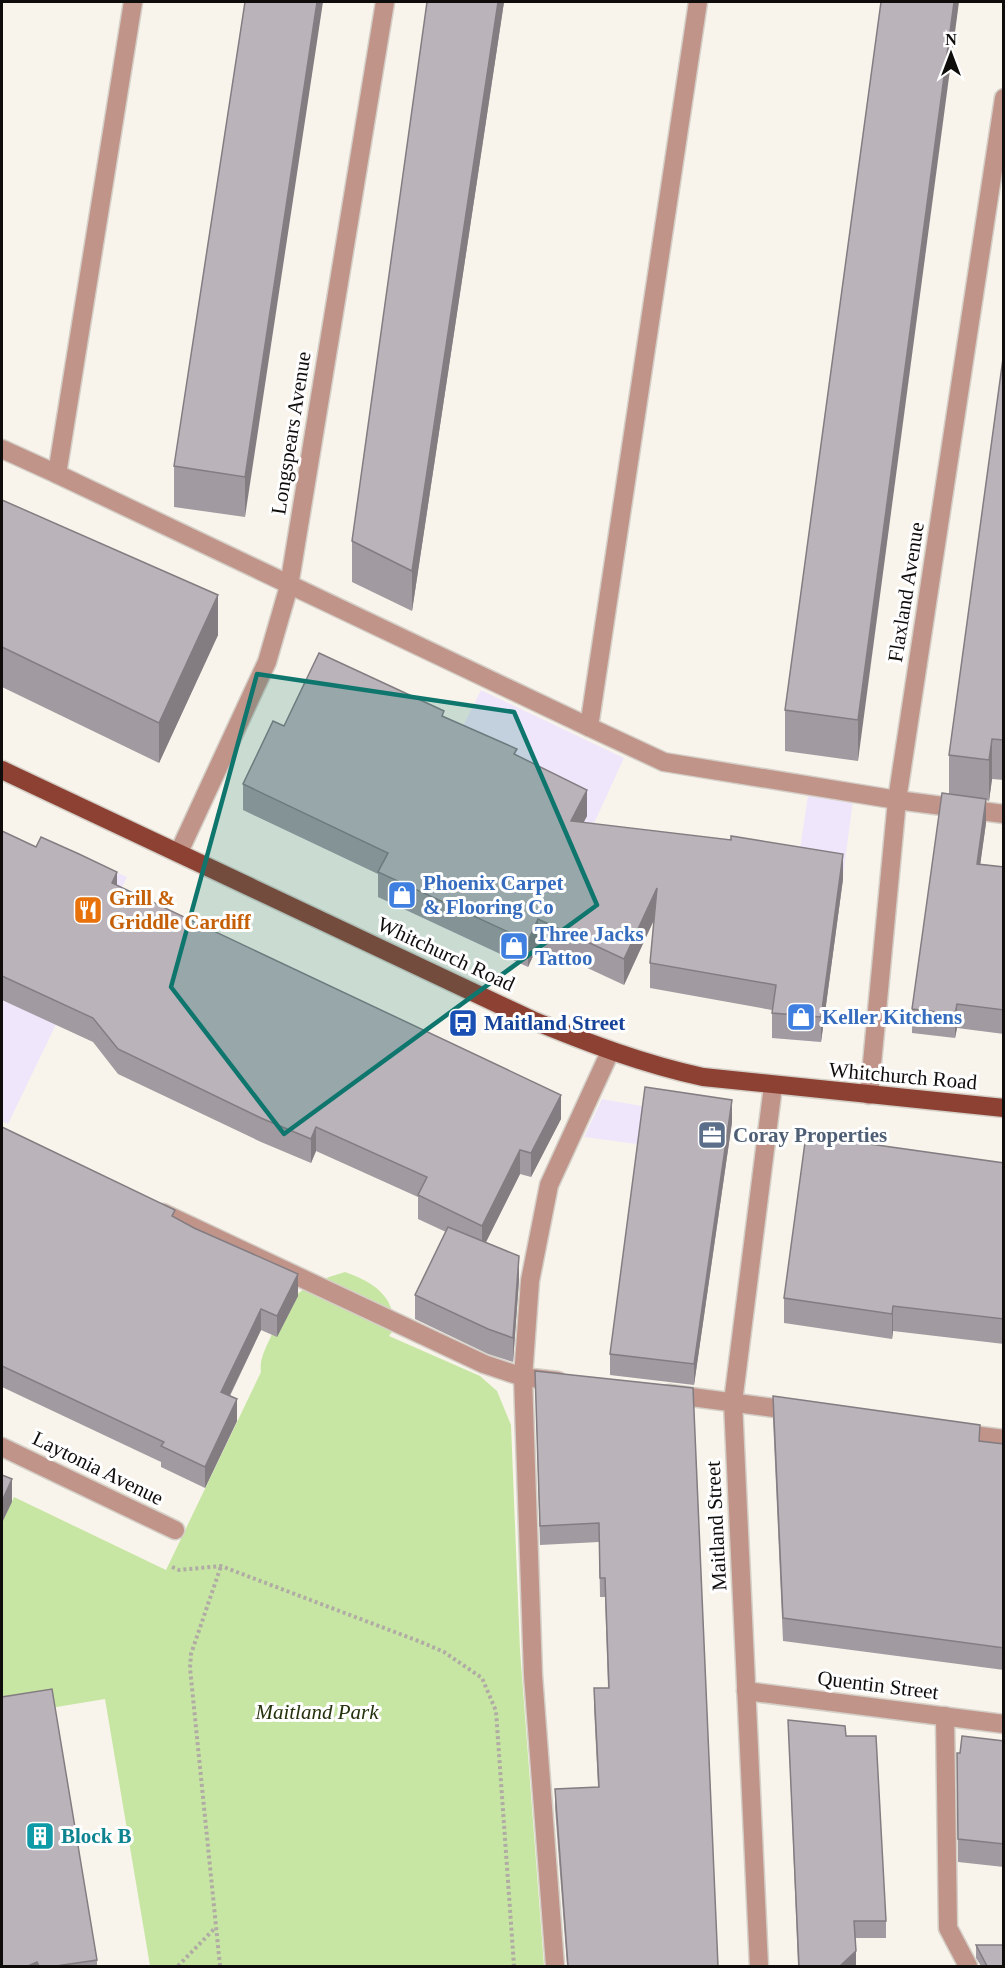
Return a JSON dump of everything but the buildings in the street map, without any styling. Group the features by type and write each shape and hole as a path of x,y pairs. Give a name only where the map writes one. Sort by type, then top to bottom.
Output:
{"main road":[{"name":"Whitchurch Road","path":"2,770 532,1020 610,1052 665,1069 703,1077 1004,1108"}],"street":[{"path":"57,474 133,2"},
{"name":"Longspears Avenue","path":"179,852 267,662 289,586 385,2"},
{"path":"589,727 698,2"},
{"name":"Flaxland Avenue","path":"869,1095 897,800 1004,98"},
{"path":"2,449 664,762 897,800 1004,814"},
{"path":"555,1966 533,1675 523,1377 530,1281 549,1185 610,1052"},
{"name":"Maitland Street","path":"759,1966 733,1402 773,1086"},
{"path":"148,1206 484,1364 523,1377 570,1383"},
{"path":"652,1392 813,1413"},
{"path":"942,1431 1004,1439"},
{"name":"Laytonia Avenue","path":"2,1447 175,1530"},
{"name":"Quentin Street","path":"746,1691 1004,1724"},
{"path":"945,1716 948,1928 968,1966"}],"path":[{"path":"168,1565 179,1570 221,1566 422,1642 444,1652 482,1678 496,1711 514,1966"},
{"path":"220,1966 190,1668 191,1654 221,1566"},
{"path":"178,1966 216,1927"}],"highlighted area":[{"path":"257,674 514,712 597,905 284,1134 171,987"}],"shaded area":[{"path":"481,690 624,758 528,967 378,897"},
{"path":"808,795 853,801 821,1042 772,1038"},
{"path":"51,843 127,877 8,1124 2,1121 2,948"},
{"path":"602,1099 732,1122 727,1156 584,1137"}],"green space":[{"name":"Maitland Park","path":"345,1272 365,1280 386,1299 391,1307 395,1328 389,1336 480,1376 497,1391 511,1425 520,1650 544,1966 150,1966 105,1699 2,1716 2,1523 14,1497 166,1570 261,1372 263,1354 284,1311 291,1301 307,1287"}],"place":[{"name":"Phoenix Carpet & Flooring Co","path":"402,895"},
{"name":"Grill & Griddle Cardiff","path":"88,910"},
{"name":"Three Jacks Tattoo","path":"514,946"},
{"name":"Keller Kitchens","path":"801,1017"},
{"name":"Maitland Street","path":"463,1023"},
{"name":"Coray Properties","path":"712,1135"},
{"name":"Block B","path":"40,1836"}]}
